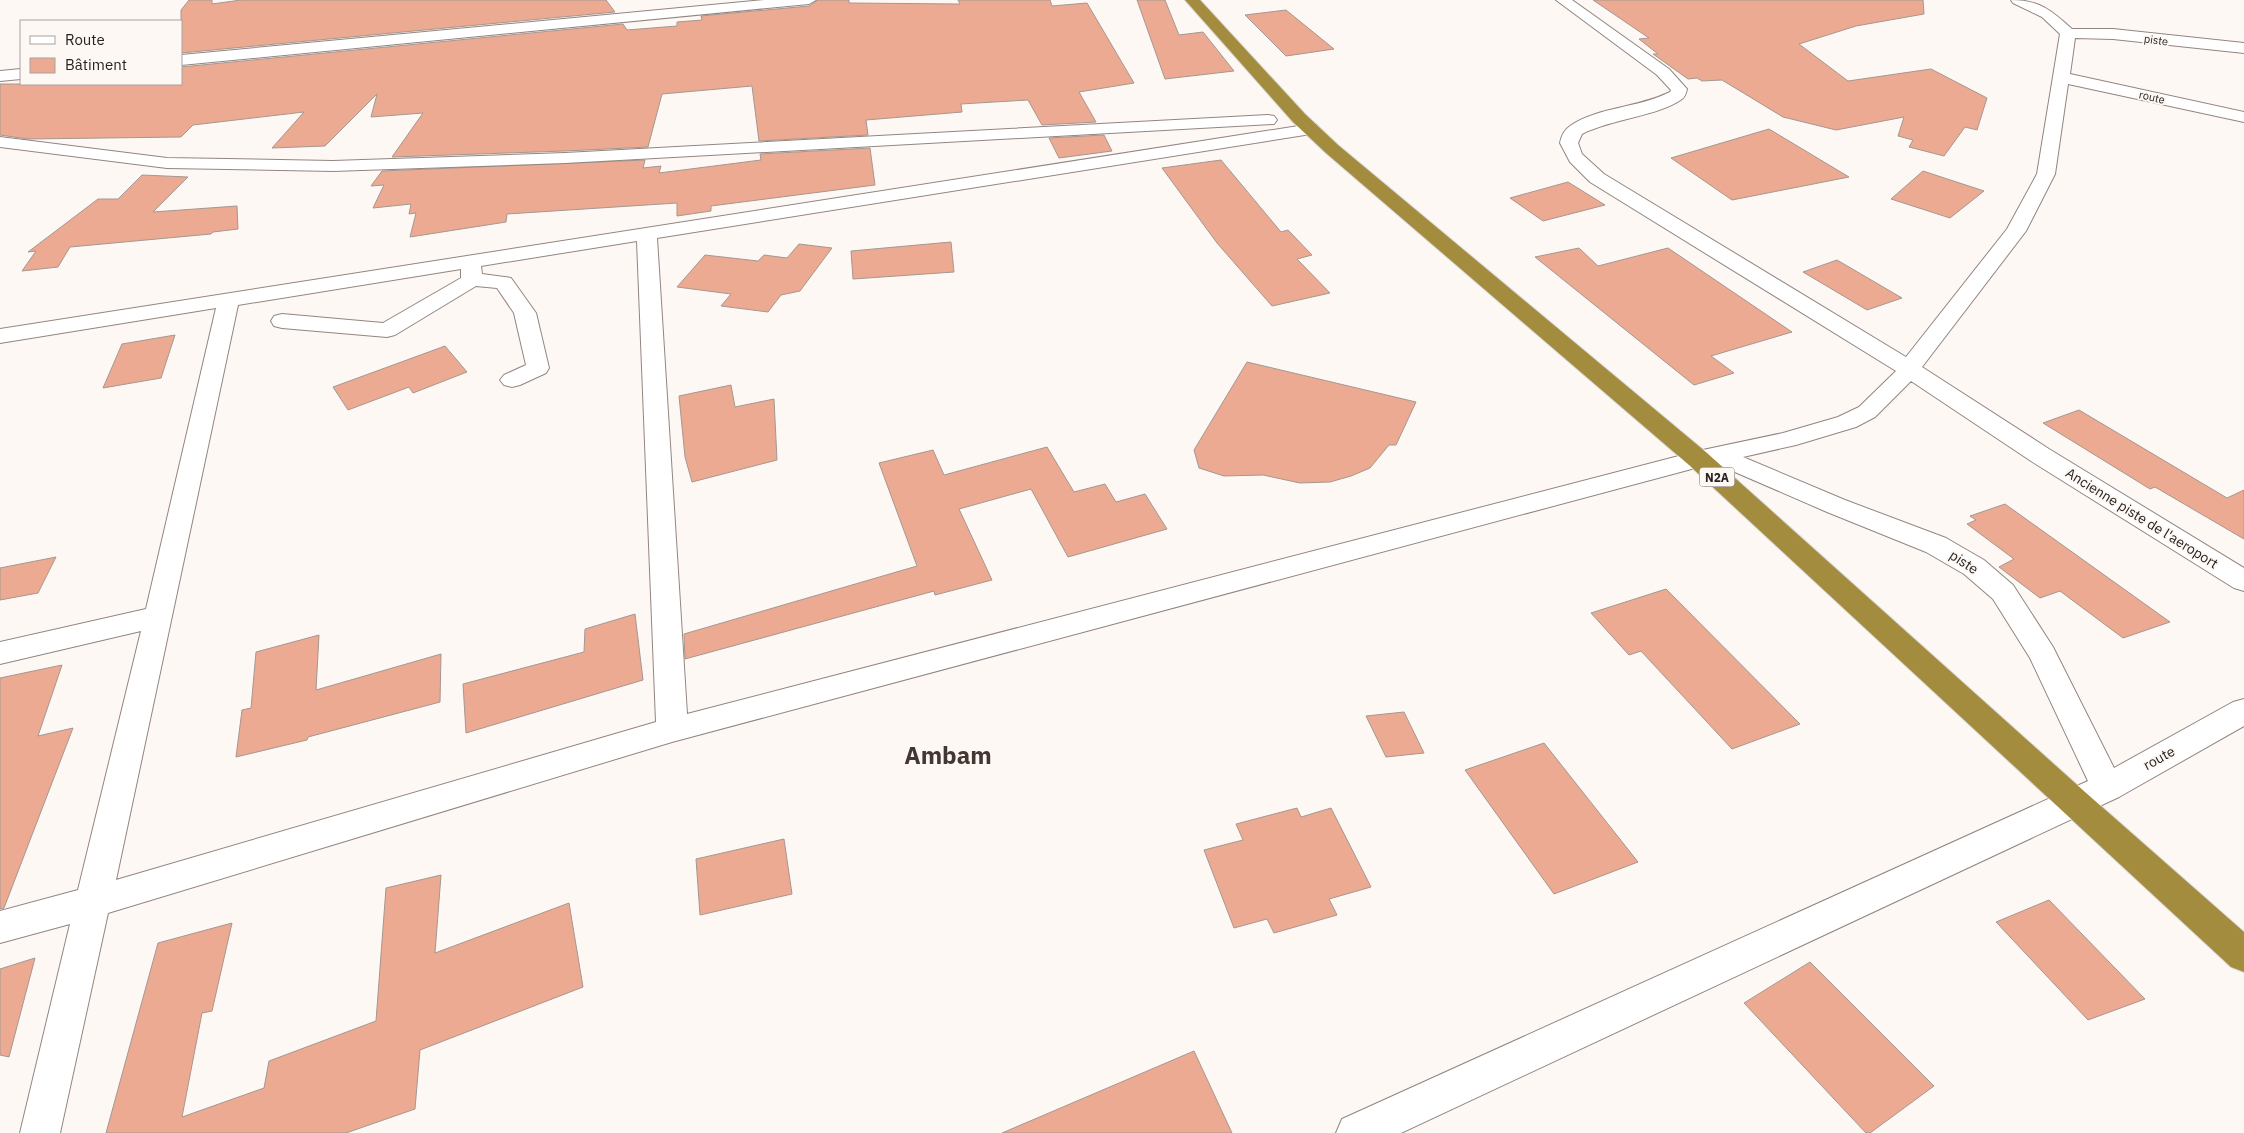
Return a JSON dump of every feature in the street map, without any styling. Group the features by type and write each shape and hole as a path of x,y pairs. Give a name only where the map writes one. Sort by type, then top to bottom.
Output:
{"highway":[{"name":"N2A","path":"1192,0 1305,123 1707,457 2073,802 2244,955"}],"street":[{"path":"182,60 810,0"},
{"name":"Ancienne piste de l'aeroport","path":"1563,0 1663,72 1679,90 1677,95 1661,103 1596,122 1575,131 1570,137 1569,144 1576,159 1597,178 1909,369 2040,455 2244,581"},
{"path":"0,927 94,902 672,730 1707,457 1787,440 1847,422 1866,412 1897,384 2016,230 2046,174 2068,33 2062,25 2047,14 2018,0"},
{"name":"piste","path":"2068,33 2113,34 2244,48"},
{"path":"0,76 20,74"},
{"name":"route","path":"2060,77 2244,116"},
{"path":"0,142 167,163 333,166 565,158 1305,123"},
{"path":"0,336 228,301 471,271 648,233 1305,123"},
{"path":"648,233 672,730"},
{"path":"282,321 386,330 471,271"},
{"path":"471,271 504,282 525,313 538,368 512,380"},
{"path":"40,1133 159,616 228,301"},
{"name":"piste","path":"1707,457 1936,545 1974,567 2003,592 2043,655 2107,787"},
{"path":"0,652 159,616"},
{"name":"route","path":"1356,1133 2107,787 2244,711"}],"building":[{"path":"189,0 212,0 212,4 241,0 606,0 615,12 182,53 181,10"},
{"path":"818,0 849,0 849,3 960,4 958,0 1050,0 1052,6 1087,3 1134,83 1079,92 1096,122 1042,125 1028,100 961,104 962,112 866,120 868,135 759,141 752,86 662,94 648,147 565,151 392,157 423,113 371,117 377,94 325,146 272,148 304,112 193,125 181,137 28,139 0,135 0,84 182,85 182,67 623,24 627,30 677,26 677,22 702,20 701,16 809,6"},
{"path":"1137,0 1165,0 1179,35 1203,32 1234,71 1165,79"},
{"path":"1593,0 1923,0 1924,14 1856,26 1799,44 1848,81 1931,69 1987,98 1977,130 1965,127 1944,156 1909,147 1913,140 1898,136 1904,117 1836,130 1783,117 1722,80 1702,81 1697,78 1688,79 1653,54 1658,54 1639,39 1649,38"},
{"path":"1286,10 1334,49 1286,56 1245,15"},
{"path":"1769,129 1849,177 1732,200 1671,158"},
{"path":"1104,135 1112,151 1059,158 1049,138"},
{"path":"870,148 875,185 711,206 711,211 677,216 677,203 507,214 506,222 410,237 416,213 409,214 411,204 373,208 384,185 371,186 382,171 645,160 643,168 661,166 659,173 761,160 760,154"},
{"path":"1221,160 1281,232 1288,230 1312,255 1297,259 1330,293 1272,306 1217,243 1162,168"},
{"path":"1923,171 1984,191 1950,218 1891,199"},
{"path":"142,175 188,177 153,212 237,206 238,229 213,232 211,234 70,247 58,267 22,271 36,251 28,252 98,199 118,199"},
{"path":"1568,182 1605,205 1543,221 1510,198"},
{"path":"951,242 954,272 853,279 851,251"},
{"path":"799,244 832,248 800,291 781,295 768,312 721,306 731,294 677,287 705,255 758,261 764,255 787,258"},
{"path":"1579,248 1598,266 1668,248 1792,332 1711,356 1734,373 1694,385 1535,257"},
{"path":"1837,260 1902,298 1867,310 1803,272"},
{"path":"175,335 161,378 103,388 122,344"},
{"path":"445,346 467,372 413,393 409,387 348,410 333,387"},
{"path":"1247,362 1416,402 1396,445 1389,445 1370,468 1351,476 1330,482 1300,483 1263,475 1224,476 1199,468 1194,450"},
{"path":"731,385 735,407 774,399 777,460 692,482 685,457 679,396"},
{"path":"2079,410 2227,498 2244,490 2244,539 2155,487 2150,489 2043,423"},
{"path":"1047,447 1074,492 1105,484 1116,502 1145,494 1167,529 1068,557 1031,489 959,509 992,580 935,595 934,591 685,659 684,634 917,566 879,463 933,450 944,475"},
{"path":"2005,504 2170,622 2123,638 2060,591 2040,598 1999,567 2014,559 1967,524 1976,520 1970,516"},
{"path":"56,557 38,593 0,600 0,568"},
{"path":"1666,589 1800,724 1732,749 1641,651 1629,655 1591,613"},
{"path":"635,614 643,680 466,733 463,684 584,652 585,629"},
{"path":"319,635 316,690 441,654 440,702 308,737 307,740 236,757 242,710 251,708 256,652"},
{"path":"62,665 38,736 73,728 4,908 0,909 0,678"},
{"path":"1404,712 1424,753 1386,757 1366,716"},
{"path":"1544,743 1638,862 1554,894 1465,770"},
{"path":"1297,808 1301,817 1331,808 1371,887 1329,899 1337,915 1274,933 1267,919 1234,928 1204,850 1243,840 1236,824"},
{"path":"784,839 792,894 700,915 696,859"},
{"path":"441,875 435,953 569,903 583,987 420,1050 415,1109 346,1133 106,1133 158,943 232,923 212,1011 202,1013 182,1117 264,1088 269,1061 376,1021 386,888"},
{"path":"2049,900 2145,999 2088,1020 1996,922"},
{"path":"35,958 9,1057 0,1055 0,969"},
{"path":"1810,962 1934,1086 1870,1133 1866,1133 1744,1003"},
{"path":"1194,1051 1232,1133 1002,1133"}],"district":[{"name":"Ambam","path":"948,755"}]}
